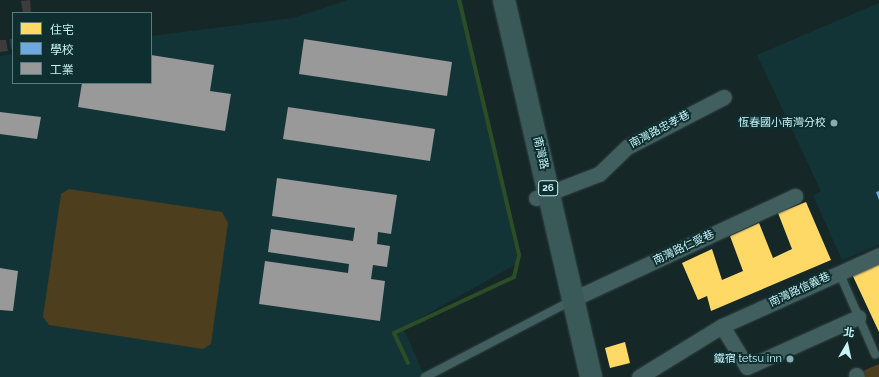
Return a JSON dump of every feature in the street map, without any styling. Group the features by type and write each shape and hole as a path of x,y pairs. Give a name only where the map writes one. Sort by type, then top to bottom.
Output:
{"main road":[{"name":"南灣路","path":"500,2 567,303 577,377"},
{"name":"南灣路","path":"567,303 591,377"}],"street":[{"name":"南灣路忠孝巷","path":"543,196 599,174 627,147 724,97"},
{"name":"南灣路仁愛巷","path":"567,303 795,196"},
{"name":"南灣路信義巷","path":"639,377 722,326 879,255"},
{"path":"722,326 747,367 858,317"}],"lane":[{"path":"839,272 874,354"},
{"path":"425,377 567,303"}],"shaded area":[{"path":"348,0 462,0 518,263 403,328 425,377 0,377 0,56 12,54 12,84 152,84 152,36 293,18"},
{"name":"恆春國小南灣分校","path":"879,3 879,245 842,260 813,195 821,191 757,55"},
{"path":"69,189 222,212 228,223 211,344 203,349 49,325 43,317 61,194"},
{"path":"879,364 879,377 860,377 858,373"}],"building: 住宅":[{"path":"806,202 831,260 711,311 707,296 698,300 682,263 712,249 722,280 743,271 730,236 759,223 773,258 792,249 778,213"},
{"path":"879,262 879,332 851,272"},
{"path":"625,342 630,363 610,368 605,348"}],"building: 學校":[{"path":"879,191 879,200 876,192"}],"building: 工業":[{"path":"304,39 452,62 447,96 299,74"},
{"path":"152,55 214,65 210,91 231,94 225,131 78,107 82,84 152,84"},
{"path":"288,107 435,129 430,161 283,139"},
{"path":"0,112 41,117 37,139 0,134"},
{"path":"277,178 397,195 391,234 378,232 377,244 390,246 387,267 373,265 371,279 385,281 380,321 259,304 265,261 348,273 349,264 268,252 271,229 353,241 355,228 272,216"},
{"path":"0,268 18,271 13,311 0,310"}],"building: 其他":[{"path":"30,0 31,12 23,12 21,1"},
{"path":"10,39 12,39 12,49"},
{"path":"0,40 6,40 8,51 0,52"}],"waterway":[{"path":"408,363 394,333 514,277 519,255 459,0"}],"place":[{"name":"恆春國小南灣分校","path":"834,123"},
{"name":"鐵宿 tetsu inn","path":"790,359"}]}
